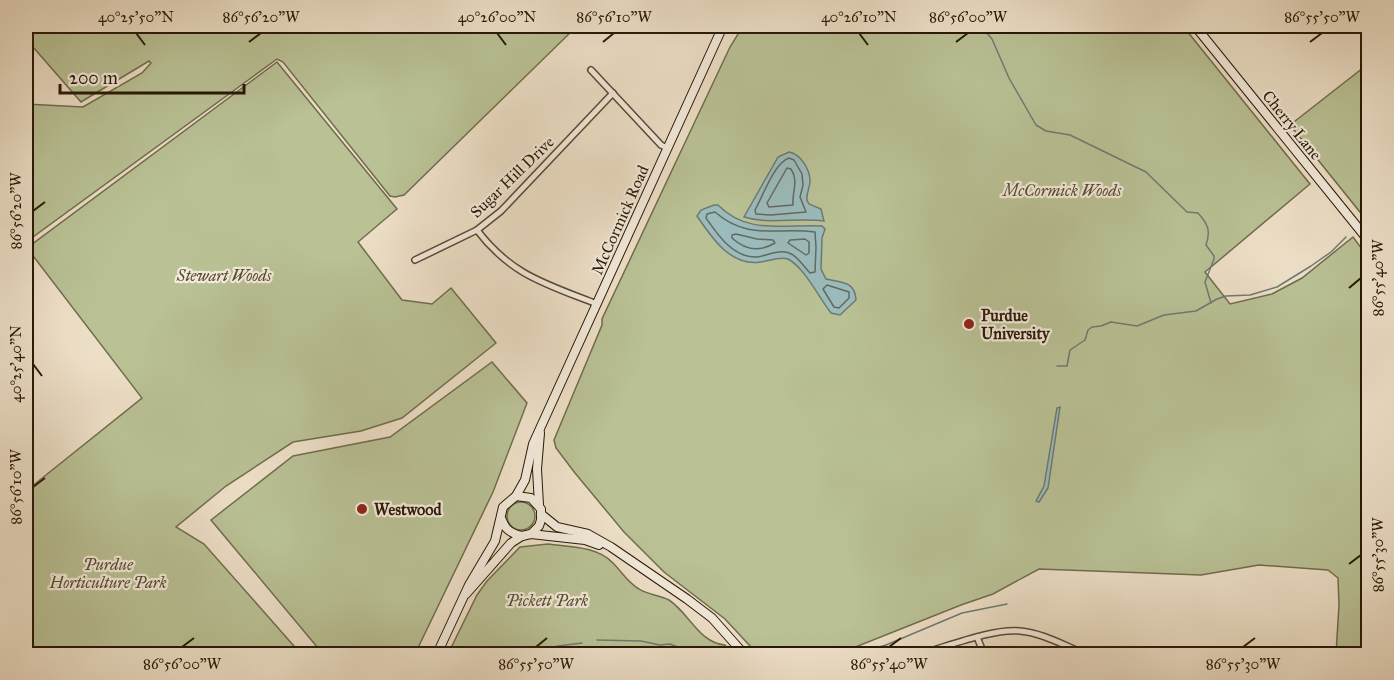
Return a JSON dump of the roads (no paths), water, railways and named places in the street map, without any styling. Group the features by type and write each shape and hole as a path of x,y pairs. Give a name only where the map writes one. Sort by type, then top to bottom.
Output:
{"street":[{"name":"McCormick Road","path":"516,496 525,480 533,444 723,26"},
{"name":"Cherry Lane","path":"1195,26 1368,240"},
{"path":"591,70 661,145 667,148"},
{"name":"Sugar Hill Drive","path":"415,260 477,230 501,211 613,93"},
{"path":"477,230 492,249 511,265 543,282 597,304"},
{"name":"McCormick Road","path":"539,506 537,469 542,426"},
{"path":"437,654 469,585 495,541 503,507 516,496 531,498 539,506 542,514 557,527 588,534 699,608 744,654"},
{"path":"466,594 511,543 539,526 542,514"},
{"path":"501,518 506,529 526,535 585,540 624,557"},
{"path":"920,654 977,637 1012,630 1060,643 1086,654"},
{"path":"977,637 984,654"},
{"path":"1255,654 1265,652"}],"water":[{"path":"789,152 801,159 807,168 810,181 807,200 809,204 821,209 824,221 764,220 744,217 778,157"},
{"path":"718,205 741,221 754,224 822,226 825,229 822,238 821,269 826,279 850,286 856,300 840,315 831,313 806,276 788,259 750,262 740,260 723,249 697,216 701,210"},
{"path":"1060,407 1048,488 1039,502 1036,501 1044,486 1057,408"}],"waterway":[{"path":"981,26 992,39 1009,78 1036,125 1046,131 1070,135 1146,172 1187,212 1198,213 1206,224 1208,232 1206,245 1214,256 1205,282 1211,303"},
{"path":"1057,366 1067,366 1070,350 1085,340 1088,330 1092,327 1111,322 1137,326 1164,315 1196,311 1226,296 1250,295 1277,287 1331,252 1346,237"},
{"path":"755,650 855,654 886,645 962,613 1007,604"},
{"path":"597,640 641,641 697,650 713,648 728,652"},
{"path":"525,654 582,643"}],"place":[{"name":"Purdue University","path":"969,324"},
{"name":"Westwood","path":"362,509"}],"park label":[{"name":"McCormick Woods","path":"1062,190"},
{"name":"Stewart Woods","path":"224,275"},
{"name":"Purdue Horticulture Park","path":"108,573"},
{"name":"Pickett Park","path":"547,600"}]}
